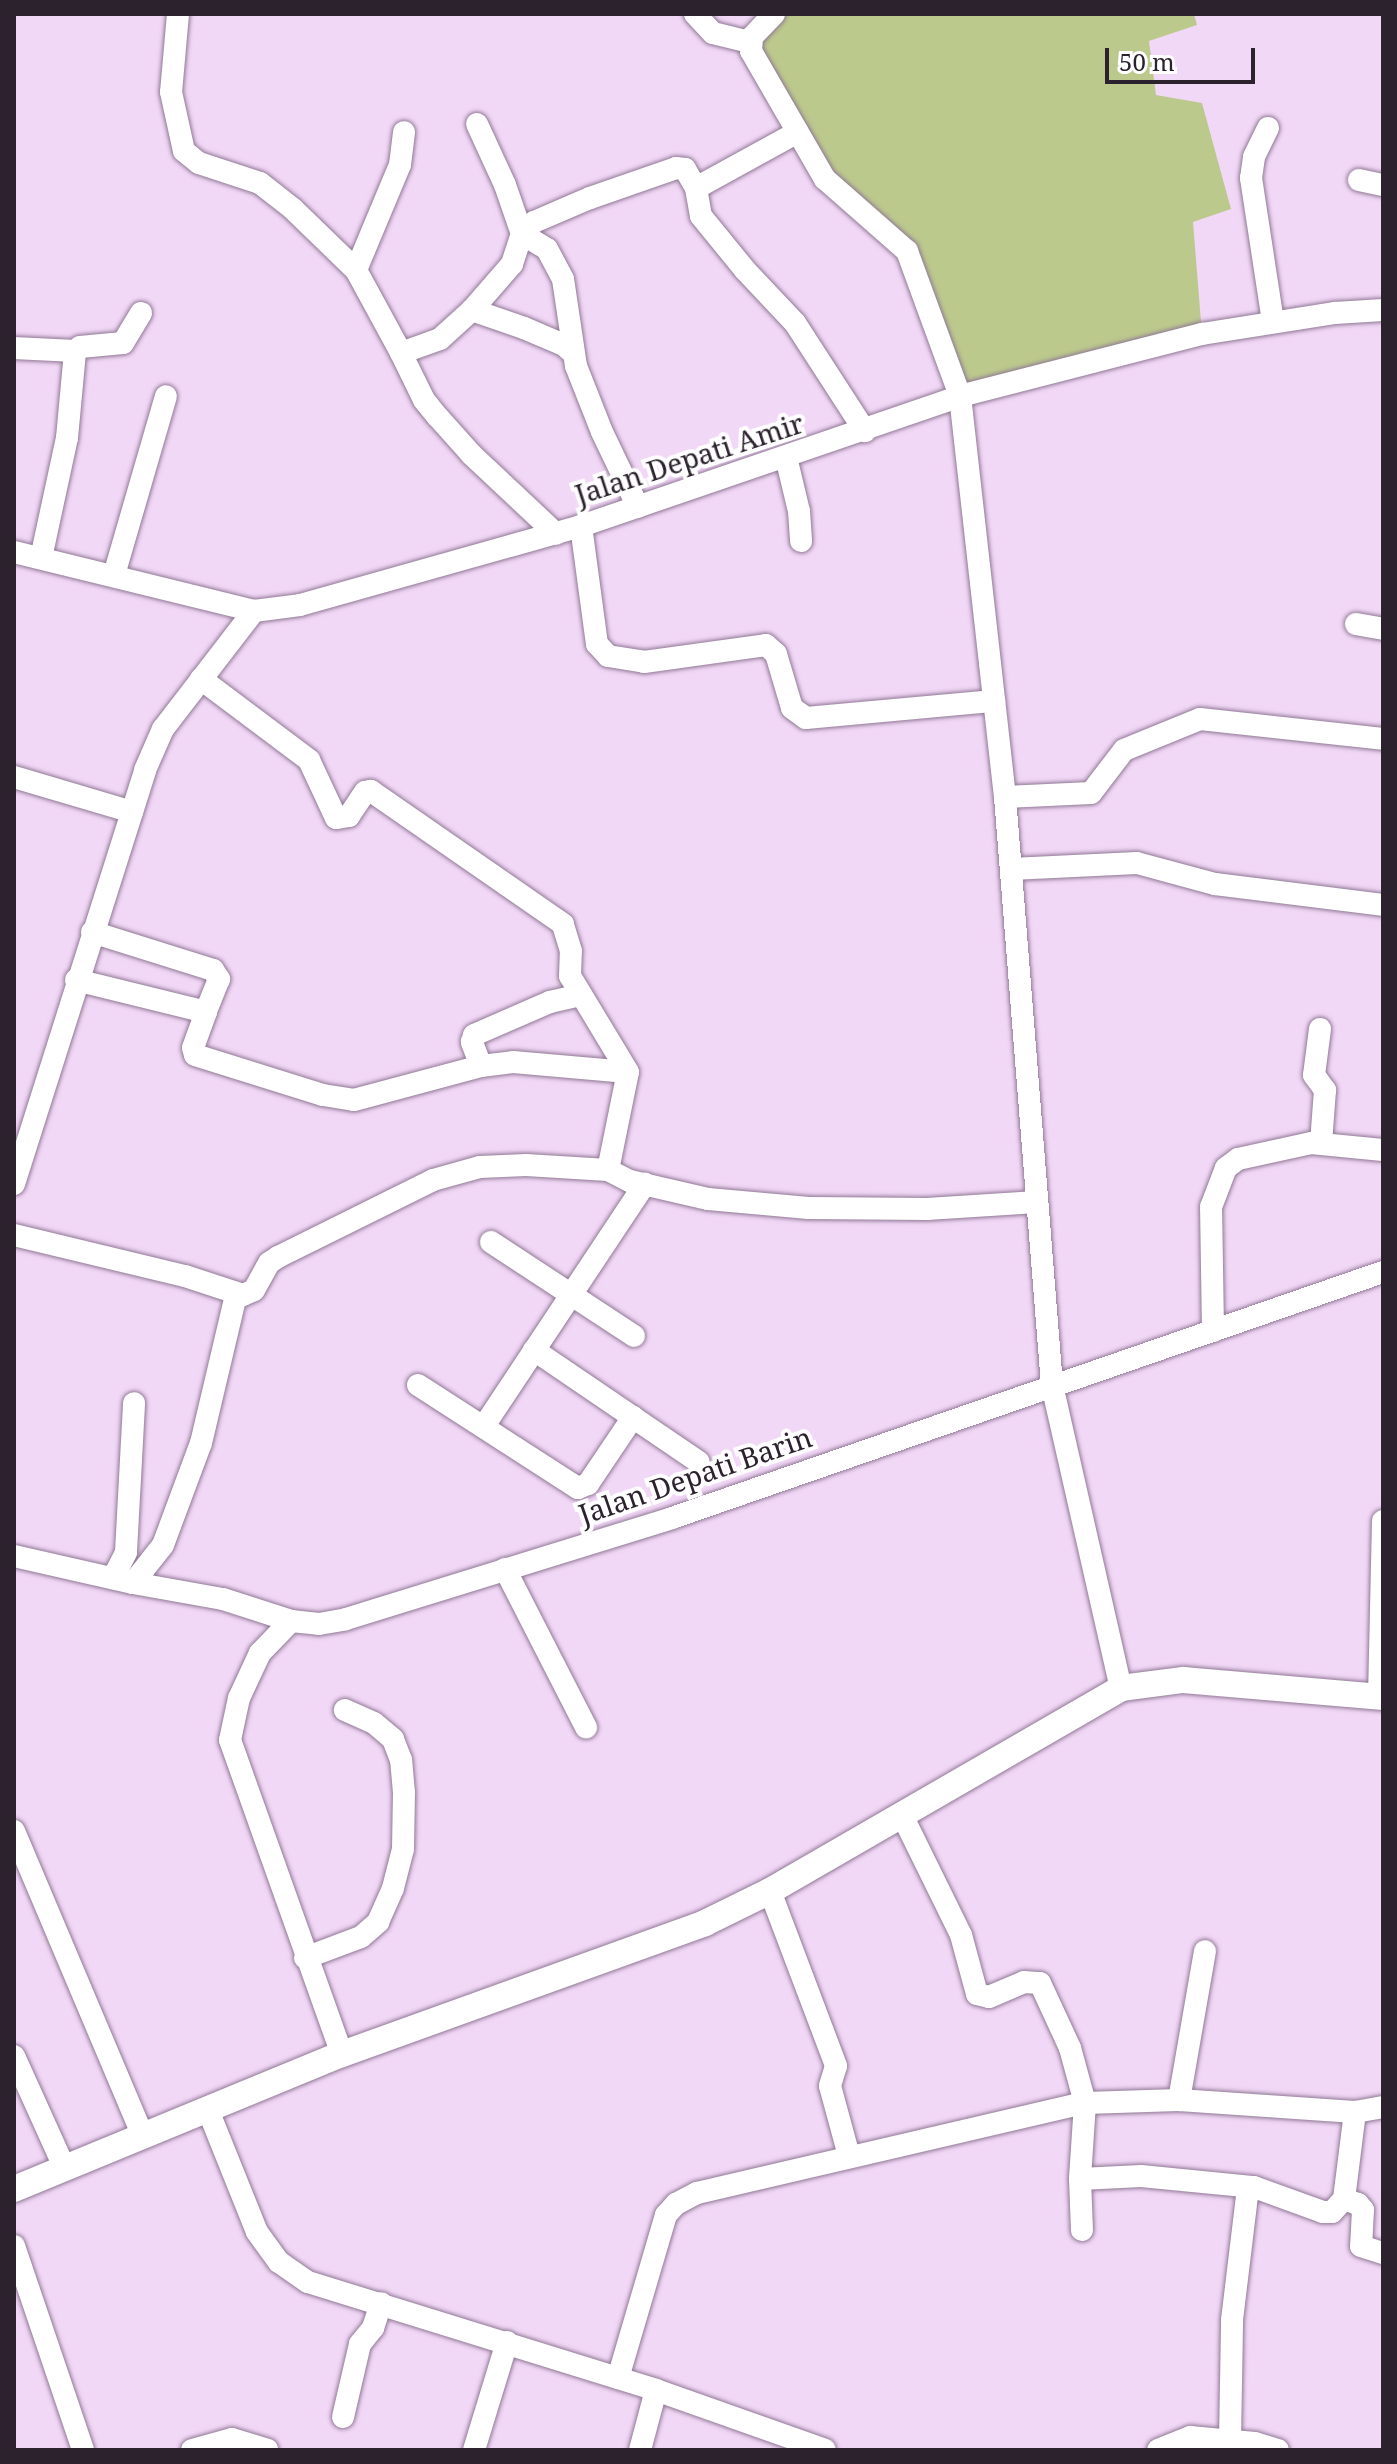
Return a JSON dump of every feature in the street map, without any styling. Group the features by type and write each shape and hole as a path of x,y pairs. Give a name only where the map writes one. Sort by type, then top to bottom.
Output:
{"main road":[{"path":"14,2189 342,2054 705,1923 770,1891 1121,1688 1183,1680 1381,1697"}],"street":[{"path":"178,14 171,92 184,151 199,163 260,183 356,270 424,400 472,455 556,534"},
{"path":"695,14 713,33 750,42"},
{"path":"774,14 750,42 751,51 827,181 907,251 960,396 1005,797 1052,1385 1121,1688"},
{"path":"477,124 505,185 522,234 547,249 563,279 573,353 602,432 638,507"},
{"path":"1268,128 1254,157 1251,178 1273,321"},
{"path":"356,270 400,165 404,132"},
{"path":"696,188 798,132"},
{"path":"401,353 440,339 472,310 515,259 522,234 534,222 676,168 691,174 701,216 745,270 795,323 865,431"},
{"path":"1359,180 1383,185"},
{"path":"472,310 564,345 573,353"},
{"name":"Jalan Depati Amir","path":"14,552 254,611 300,605 556,534 865,431 960,396 1202,334 1273,321 1383,310"},
{"path":"14,348 75,351 80,347 123,343 141,313"},
{"path":"41,558 67,438 75,351"},
{"path":"114,575 166,396"},
{"path":"786,457 799,511 801,541"},
{"path":"581,526 597,644 608,656 644,662 766,645 776,654 792,708 806,718 994,701"},
{"path":"14,1184 76,980 163,729 254,611"},
{"path":"1356,624 1383,629"},
{"path":"201,679 309,760 336,818 349,816 365,792 371,791 563,924 571,951 568,972 628,1072 608,1170"},
{"path":"1005,797 1091,793 1124,750 1200,719 1383,739"},
{"path":"14,777 132,812"},
{"path":"1011,869 1137,863 1167,869 1202,882 1383,905"},
{"path":"92,932 213,970 219,979 193,1048 195,1055 340,1099 371,1098 481,1066 513,1062 628,1072"},
{"path":"76,980 206,1012"},
{"path":"481,1066 472,1042 474,1035 550,1002 580,995"},
{"path":"1320,1029 1314,1075 1325,1090 1321,1143"},
{"path":"1213,1331 1211,1207 1219,1179 1238,1159 1321,1143 1383,1150"},
{"path":"14,1235 185,1276 236,1295 254,1290 269,1263 290,1250 433,1180 480,1167 526,1165 608,1170 645,1184 708,1199 809,1208 927,1209 1037,1202"},
{"path":"484,1426 645,1184"},
{"path":"491,1242 634,1336"},
{"name":"Jalan Depati Barin","path":"14,1556 223,1599 291,1621 319,1624 346,1619 672,1518 1383,1272"},
{"path":"128,1579 163,1545 201,1443 236,1295"},
{"path":"534,1350 699,1462"},
{"path":"418,1385 569,1485 581,1488 588,1484 633,1417"},
{"path":"128,1579 126,1552 134,1403"},
{"path":"1381,1697 1383,1521"},
{"path":"505,1569 586,1727"},
{"path":"291,1621 260,1653 239,1698 230,1740 305,1958 342,2054"},
{"path":"305,1958 361,1937 378,1922 403,1849 406,1829 402,1771 393,1739 374,1723 345,1710"},
{"path":"902,1815 961,1935 974,1990 989,1997 1024,1982 1040,1983 1070,2048 1085,2103 1080,2179 1082,2230"},
{"path":"14,1831 143,2137"},
{"path":"770,1891 836,2066 830,2086 849,2156"},
{"path":"1179,2100 1205,1951"},
{"path":"14,2056 65,2169"},
{"path":"618,2378 661,2226 672,2207 697,2193 1085,2103 1179,2100 1355,2112 1383,2107"},
{"path":"208,2110 248,2214 279,2262 308,2282 656,2390 825,2450"},
{"path":"1080,2179 1141,2176 1248,2187 1277,2193 1323,2212 1335,2210 1344,2199 1355,2112"},
{"path":"1230,2440 1232,2320 1248,2187"},
{"path":"1344,2199 1355,2202 1363,2210 1361,2246 1383,2253"},
{"path":"14,2246 83,2450"},
{"path":"343,2417 360,2344 374,2326 381,2303"},
{"path":"474,2450 507,2342"},
{"path":"640,2450 656,2390"},
{"path":"1158,2450 1190,2437 1230,2440 1278,2450"},
{"path":"192,2450 232,2439 267,2450"}],"green space":[{"path":"784,14 1194,14 1197,25 1149,41 1156,95 1202,103 1231,209 1193,222 1202,334 970,395 910,258 825,178 753,50"}]}
